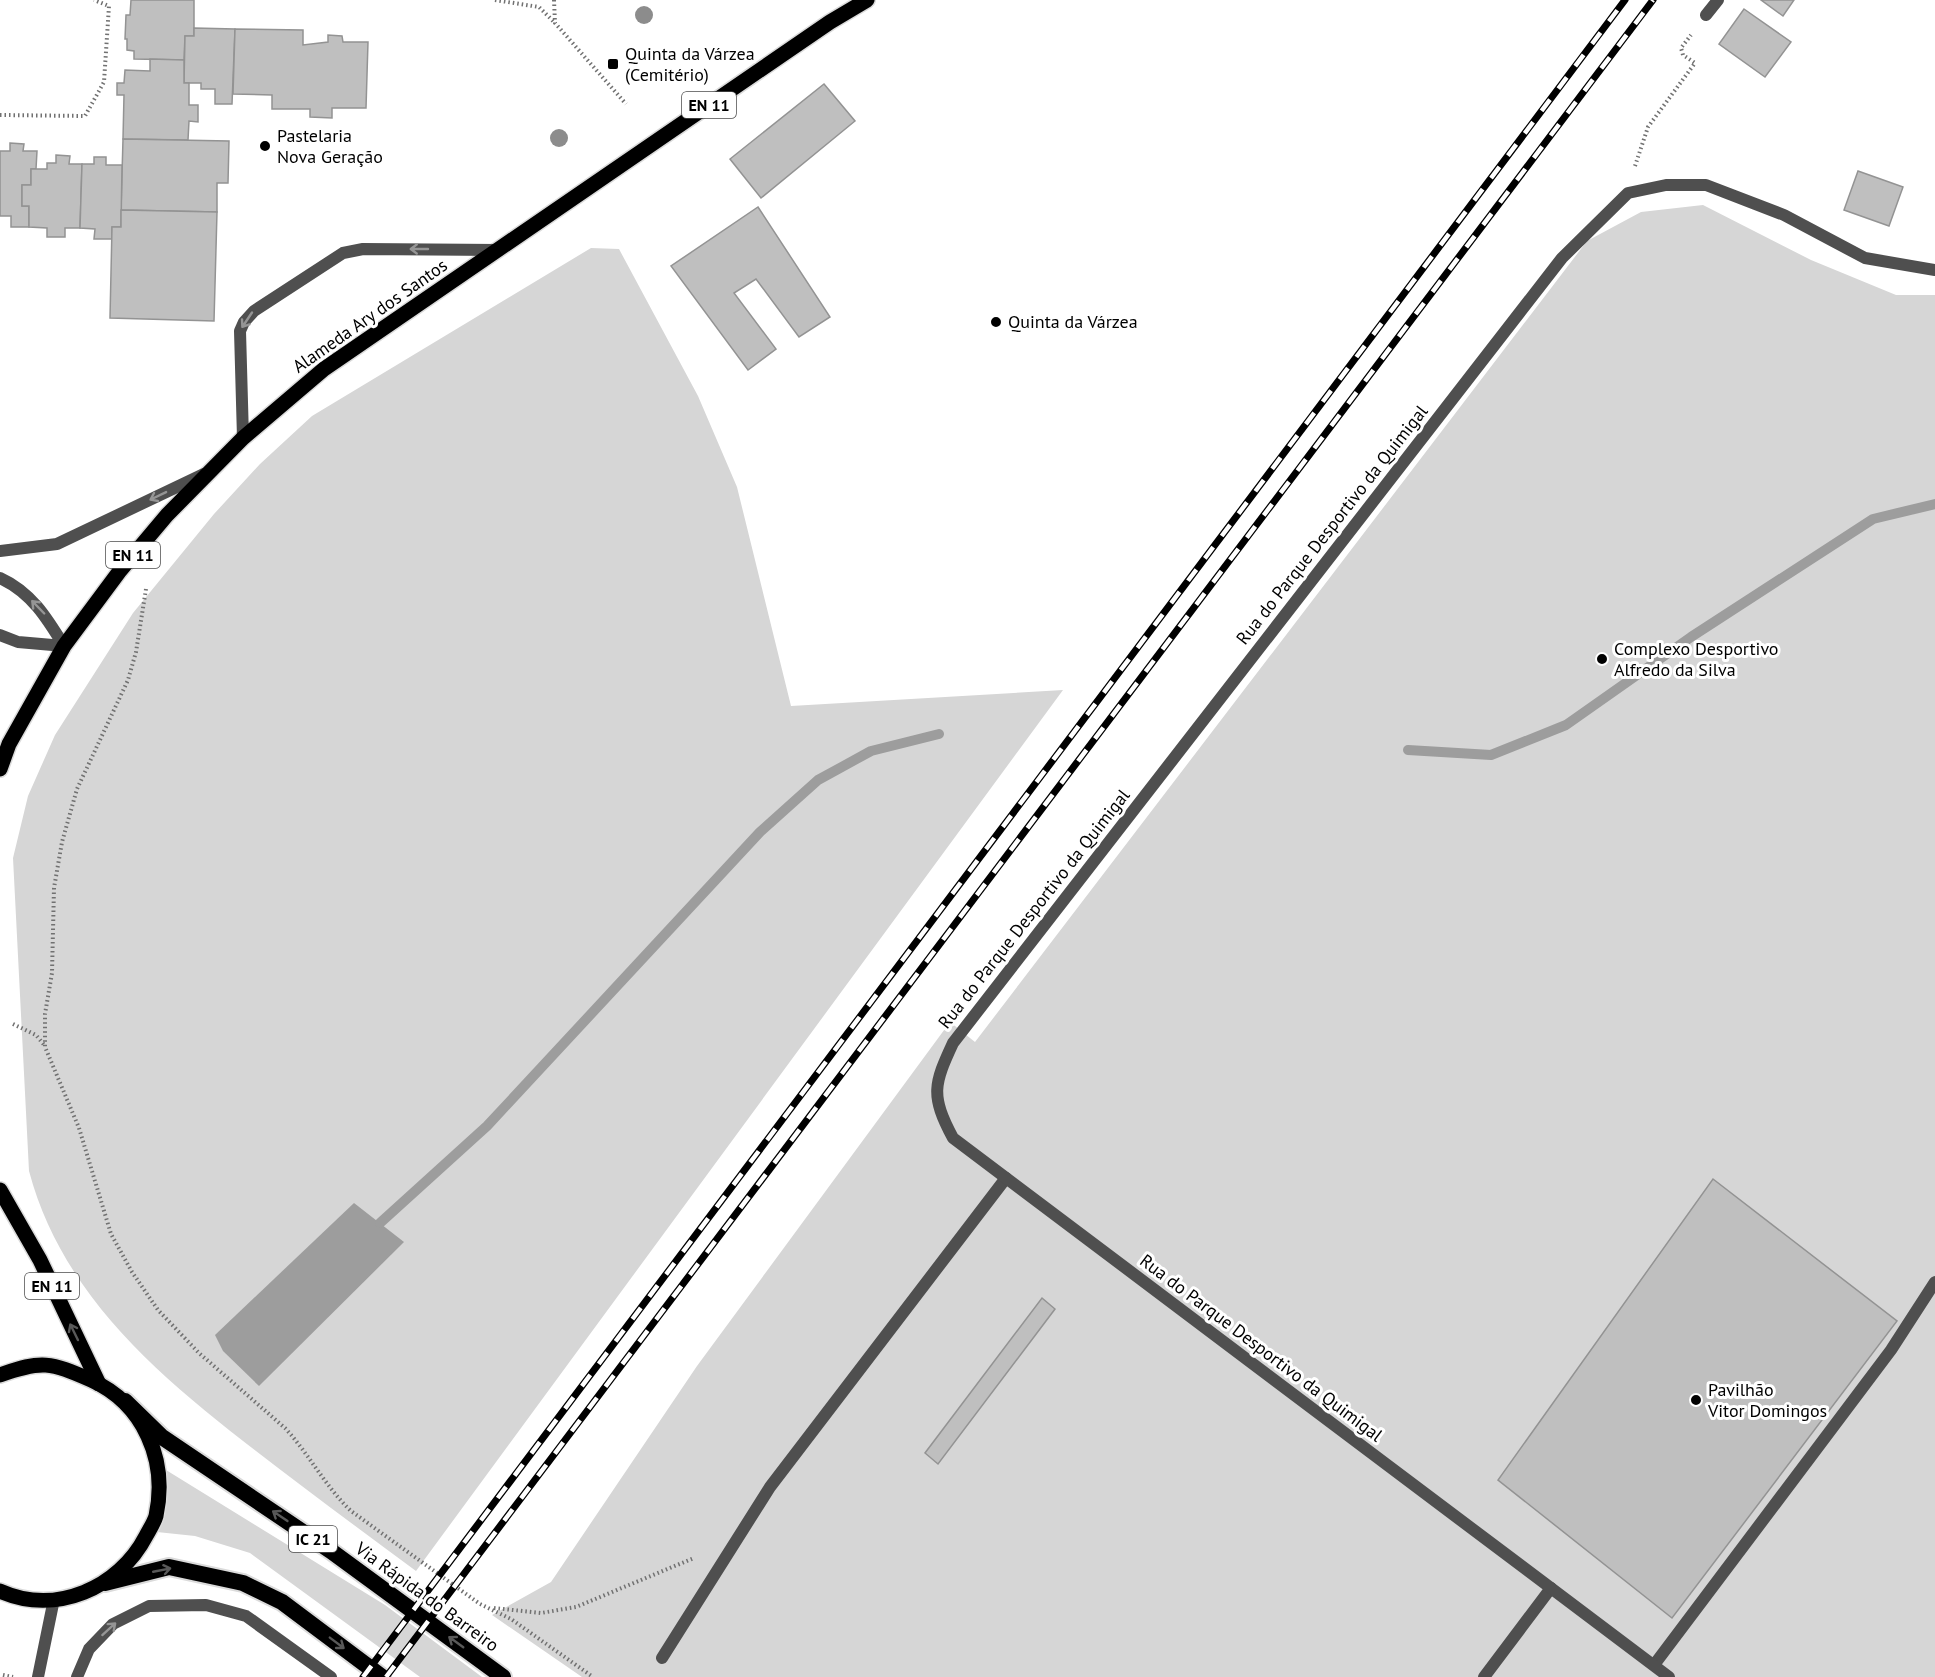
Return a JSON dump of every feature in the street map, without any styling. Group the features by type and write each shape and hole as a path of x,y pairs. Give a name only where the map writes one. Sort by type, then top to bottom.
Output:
{"highway":[{"name":"Via Rápida do Barreiro","path":"124,1401 162,1437 331,1551 503,1677"},
{"path":"105,1583 170,1567 243,1583 282,1602 382,1677"}],"main road":[{"name":"Alameda Ary dos Santos","path":"0,769 9,744 64,646 153,531 243,438 324,369 830,22 867,0"},
{"name":"EN 11","path":"0,1191 40,1260 99,1384"},
{"path":"0,1375 32,1363 64,1368 99,1384 124,1401 149,1435 160,1476 156,1518 136,1555 105,1583 69,1598 39,1600 0,1591"}],"street":[{"path":"1706,15 1718,0"},
{"path":"1628,193 1666,185 1706,185 1784,214 1865,258 1935,270"},
{"name":"Rua do Parque Desportivo da Quimigal","path":"1628,193 1562,258 953,1042 937,1080 940,1114 953,1138 1669,1677"},
{"path":"243,438 240,331 244,322 254,311 344,253 363,249 499,250"},
{"path":"0,551 57,544 210,471"},
{"path":"0,578 18,586 45,614 64,646"},
{"path":"0,635 18,642 64,646"},
{"path":"662,1658 770,1487 825,1411 1006,1178"},
{"path":"1654,1665 1891,1350 1935,1282"},
{"path":"1484,1677 1551,1588"},
{"path":"38,1677 54,1599"},
{"path":"77,1677 89,1649 113,1624 149,1606 206,1605 246,1616 331,1677"}],"path":[{"path":"0,115 85,116 104,82 109,6 94,0"},
{"path":"495,0 539,7 626,104"},
{"path":"554,0 555,23"},
{"path":"1628,193 1648,127 1695,63 1683,55 1682,48 1706,15"},
{"path":"45,1047 45,1014 52,973 54,888 62,842 76,789 128,680 136,652 146,589"},
{"path":"13,1024 36,1035 45,1047 79,1128 111,1234 132,1272 158,1310 206,1359 285,1428 335,1495 351,1511 480,1604 511,1619 594,1677"},
{"path":"490,1608 541,1613 576,1607 694,1558 733,1545"},
{"path":"3,1675 13,1677"}],"shaded area":[{"name":"Complexo Desportivo Alfredo da Silva","path":"1703,205 1811,260 1896,295 1935,295 1935,1677 582,1677 492,1615 551,1582 697,1366 950,1022 975,1042 1587,241 1641,212"},
{"path":"591,248 619,249 698,396 737,487 791,706 1063,690 416,1571 276,1466 184,1393 118,1329 90,1294 65,1257 44,1216 29,1171 13,858 28,796 55,735 133,613 214,514 260,464 312,416"},
{"path":"354,1203 404,1242 259,1386 223,1351 215,1335"},
{"path":"166,1470 385,1605 482,1677 420,1677 250,1553 195,1536 157,1532 164,1511"}],"building":[{"path":"131,0 194,0 194,36 185,36 184,60 134,59 134,51 127,50 127,39 125,39 126,15 130,15"},
{"path":"1761,0 1794,0 1783,16"},
{"path":"1744,9 1791,42 1765,77 1719,44"},
{"path":"194,28 235,29 232,104 215,104 215,89 201,89 201,83 184,83 185,36 194,36"},
{"path":"235,29 303,30 303,45 328,42 328,35 342,36 343,42 368,42 366,108 332,108 332,118 310,117 310,109 272,109 272,95 233,94"},
{"path":"150,59 184,60 184,83 189,83 189,105 198,105 198,122 189,121 188,140 123,139 124,95 117,95 117,83 124,83 125,70 150,71"},
{"path":"824,84 855,121 761,198 730,159"},
{"path":"123,139 229,141 228,183 217,183 217,212 121,210"},
{"path":"10,143 24,144 23,151 37,151 36,169 31,169 31,185 22,185 22,206 29,206 29,227 11,227 11,216 0,216 0,151 10,151"},
{"path":"56,155 70,156 69,164 82,164 80,228 65,228 65,237 47,237 47,228 29,227 29,206 22,206 22,185 31,185 31,169 47,169 47,163 56,163"},
{"path":"94,157 106,157 106,165 122,165 121,227 112,227 112,239 94,239 95,229 80,228 82,164 94,164"},
{"path":"1858,171 1903,187 1889,226 1844,210"},
{"path":"758,207 830,317 799,337 756,279 734,293 776,349 748,370 671,266"},
{"path":"121,210 217,212 214,321 110,318 112,227 121,227"},
{"name":"Pavilhão Vitor Domingos","path":"1713,1179 1897,1321 1672,1618 1498,1480"},
{"path":"1042,1298 1055,1309 938,1464 925,1453"}],"waterway":[{"path":"1408,750 1491,755 1566,725 1691,637 1873,519 1935,504"},
{"path":"380,1223 487,1126 760,832 818,780 871,751 939,734"}],"railway":[{"path":"363,1677 1625,0"},
{"path":"386,1677 1653,0"}],"place":[{"name":"Quinta da Várzea (Cemitério)","path":"613,64"},
{"name":"Pastelaria Nova Geração","path":"265,146"},
{"name":"Quinta da Várzea","path":"996,322"},
{"name":"Complexo Desportivo Alfredo da Silva","path":"1602,659"},
{"name":"Pavilhão Vitor Domingos","path":"1696,1400"}]}
